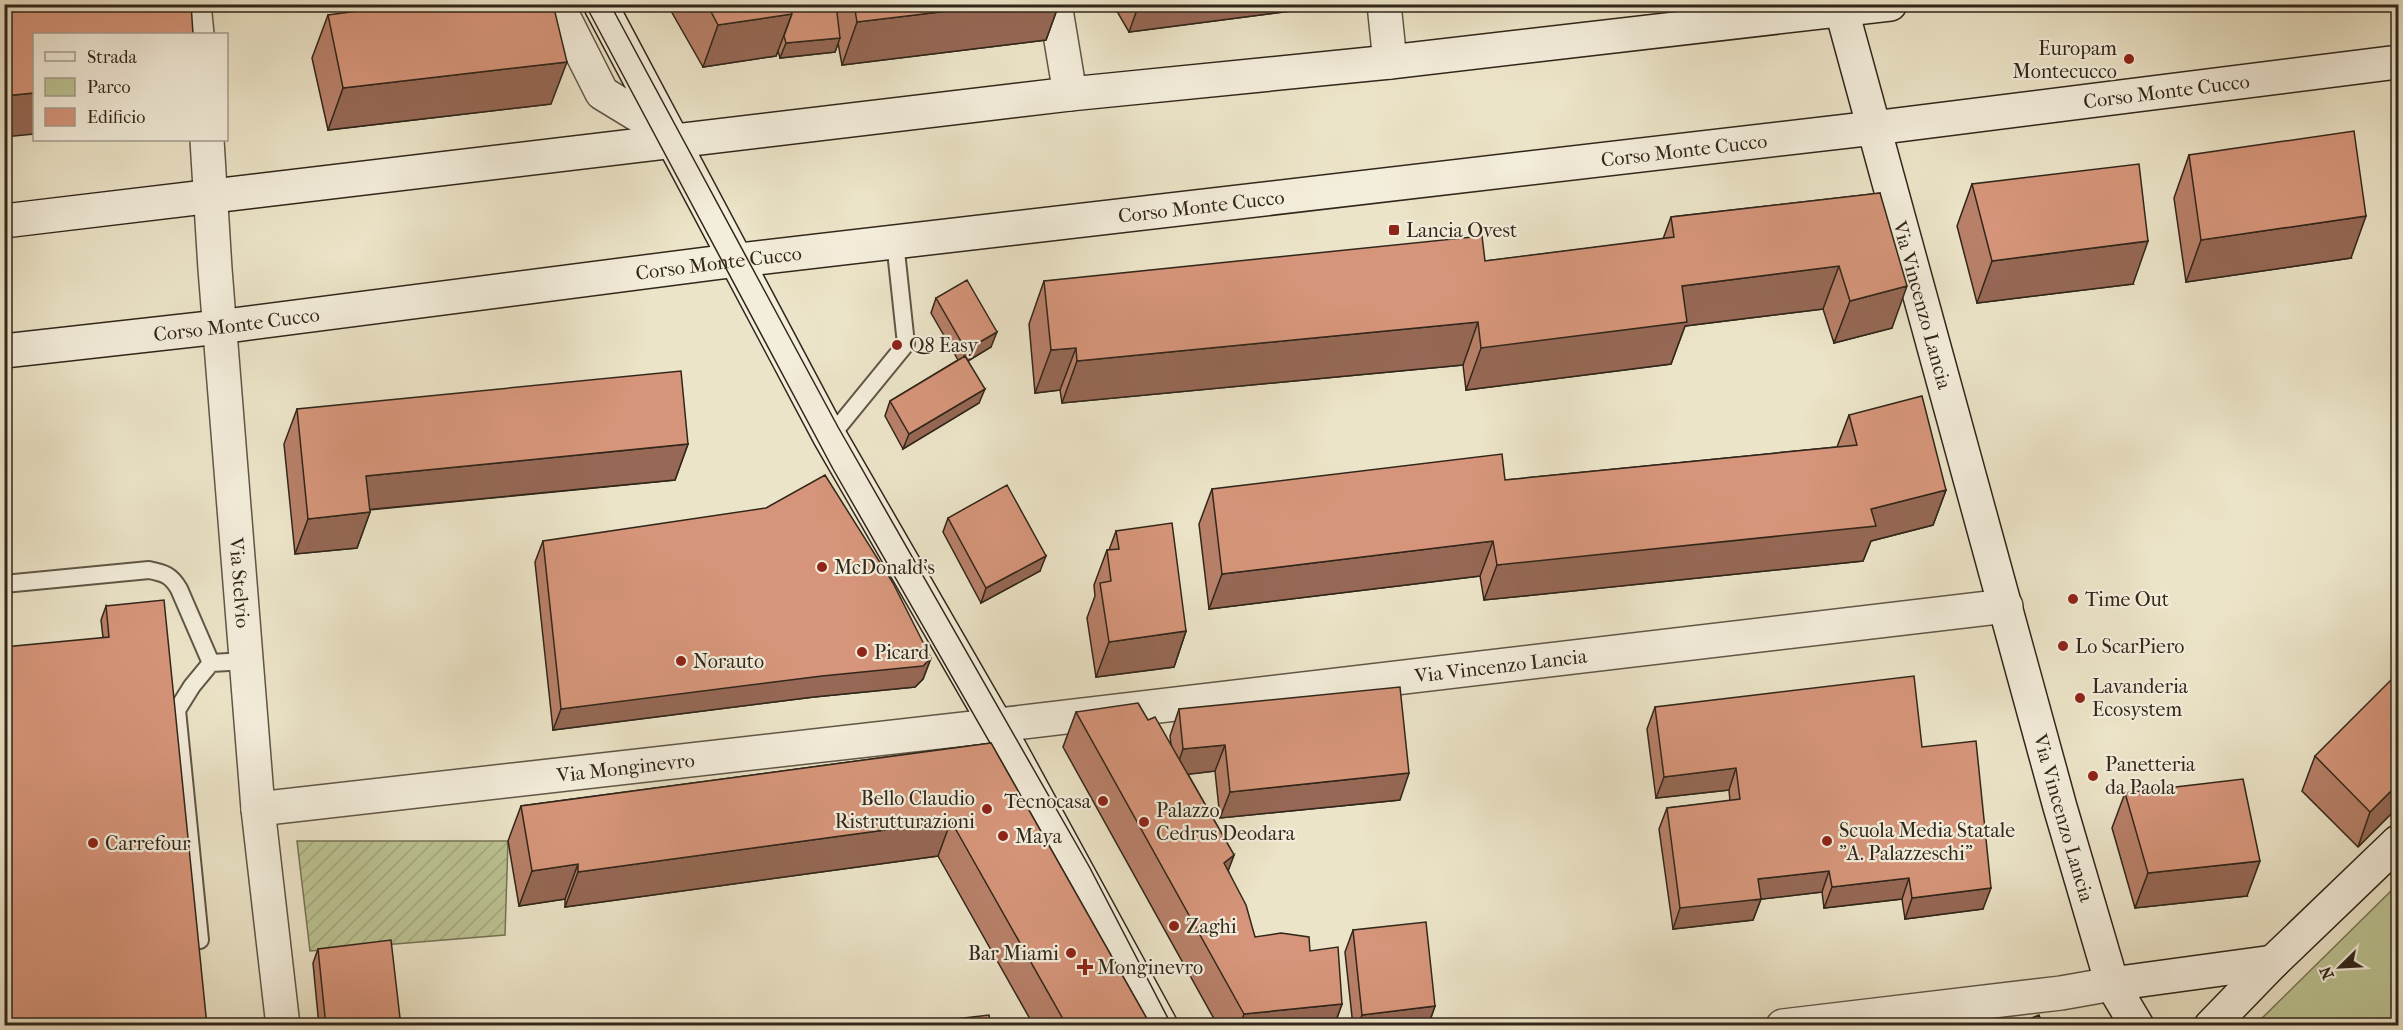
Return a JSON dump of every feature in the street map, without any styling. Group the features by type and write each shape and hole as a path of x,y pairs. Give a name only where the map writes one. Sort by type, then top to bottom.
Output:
{"street":[{"path":"194,4 197,33"},
{"path":"557,4 602,93 648,121 671,142"},
{"path":"600,4 671,142 830,437 1161,1024"},
{"path":"1054,4 1070,94"},
{"path":"1384,4 1390,62"},
{"path":"4,221 1070,94 1390,62 1841,7 1890,4"},
{"name":"Via Vincenzo Lancia","path":"1841,7 2060,807 2112,984 2137,1026"},
{"name":"Corso Monte Cucco","path":"4,351 219,327 735,261 1874,128 2398,62"},
{"name":"Via Stelvio","path":"207,141 219,327 258,809 283,1026"},
{"name":"Via Vincenzo Lancia","path":"994,725 2006,606"},
{"name":"Via Monginevro","path":"258,809 994,725"},
{"path":"2211,1026 2273,962 2398,842"},
{"path":"1783,1026 2061,993 2273,962"}],"lane":[{"path":"830,437 906,344 895,242"},
{"path":"4,584 149,570 166,573 179,589 211,663"},
{"path":"200,940 177,710 192,686 211,663 246,661"}],"green space":[{"path":"297,841 508,841 505,935 310,951"},
{"path":"2398,884 2398,1025 2255,1025"}],"building":[{"path":"4,4 191,4 193,33 33,33 33,93 4,96"},
{"path":"411,4 553,4 567,62 343,88 328,15"},
{"path":"707,4 789,4 792,14 718,25"},
{"path":"789,4 836,4 840,38 786,43 784,36 792,14"},
{"path":"854,4 1006,4 857,22"},
{"path":"2354,131 2366,216 2201,240 2189,155"},
{"path":"2139,164 2148,241 1992,261 1972,184"},
{"path":"1880,193 1907,286 1850,301 1839,266 1682,286 1687,322 1481,348 1478,322 1077,361 1076,348 1051,350 1044,281 1482,236 1485,261 1674,237 1671,217"},
{"path":"967,280 997,332 966,350 936,298"},
{"path":"965,356 985,389 909,434 890,401"},
{"path":"681,371 688,444 366,476 370,512 308,519 297,409"},
{"path":"1922,396 1946,490 1871,509 1876,526 1497,565 1493,541 1222,574 1212,489 1502,454 1505,480 1857,445 1849,415"},
{"name":"Norauto","path":"825,475 893,583 931,658 923,666 822,676 561,709 543,541 766,508"},
{"path":"1007,485 1046,556 986,588 948,518"},
{"path":"1172,523 1186,631 1109,642 1100,583 1111,581 1107,550 1119,549 1116,531"},
{"name":"Carrefour","path":"164,600 207,1026 4,1026 4,647 109,637 106,606"},
{"path":"1914,676 1922,747 1976,741 1991,888 1912,898 1909,878 1832,887 1829,871 1758,879 1761,899 1680,908 1667,808 1740,799 1736,768 1664,777 1655,707"},
{"path":"2395,676 2398,679 2398,784 2370,812 2315,756"},
{"path":"1400,687 1409,773 1230,792 1225,745 1183,749 1179,709"},
{"path":"1138,703 1148,720 1155,717 1234,855 1224,863 1246,905 1255,937 1281,933 1309,937 1310,951 1338,947 1342,1004 1244,1014 1076,712"},
{"path":"991,743 1151,1026 1067,1026 951,821 578,872 578,864 532,871 521,806"},
{"path":"2243,779 2260,861 2148,873 2125,793"},
{"path":"1426,922 1435,1006 1362,1015 1353,930"},
{"path":"391,940 400,1018 326,1026 318,949"},
{"path":"989,1015 991,1026 896,1026"},
{"path":"2039,1015 2043,1026 2012,1026"}],"tram line":[{"path":"585,4 833,469 1029,811"},
{"path":"610,4 838,427 1090,868 1172,1026"}],"place":[{"name":"Europam Montecucco","path":"2129,59"},
{"name":"Lancia Ovest","path":"1394,230"},
{"name":"Q8 Easy","path":"897,345"},
{"name":"McDonald's","path":"822,567"},
{"name":"Time Out","path":"2073,599"},
{"name":"Lo ScarPiero","path":"2063,646"},
{"name":"Picard","path":"862,652"},
{"name":"Norauto","path":"681,661"},
{"name":"Lavanderia Ecosystem","path":"2080,698"},
{"name":"Panetteria da Paola","path":"2093,776"},
{"name":"Tecnocasa","path":"1103,801"},
{"name":"Bello Claudio Ristrutturazioni","path":"987,809"},
{"name":"Palazzo Cedrus Deodara","path":"1144,822"},
{"name":"Maya","path":"1003,836"},
{"name":"Scuola Media Statale \"A. Palazzeschi\"","path":"1827,841"},
{"name":"Carrefour","path":"93,843"},
{"name":"Zaghi","path":"1174,926"},
{"name":"Bar Miami","path":"1071,953"},
{"name":"Monginevro","path":"1085,967"}]}
